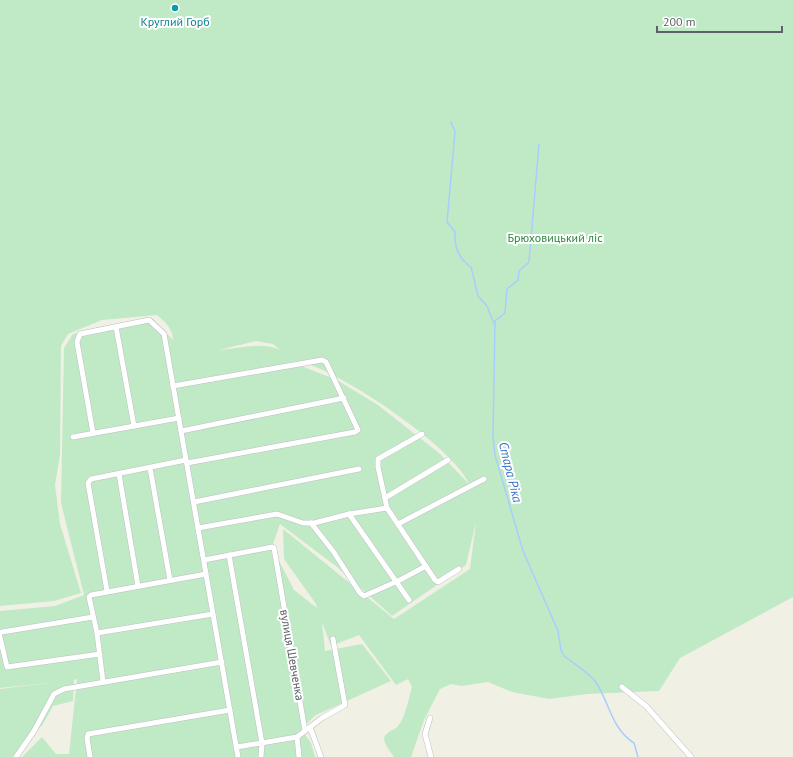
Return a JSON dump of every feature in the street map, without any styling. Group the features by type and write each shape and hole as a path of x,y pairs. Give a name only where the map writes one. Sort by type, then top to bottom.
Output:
{"street":[{"path":"93,433 77,342 80,334 149,320 164,334 238,757"},
{"path":"116,327 134,426"},
{"path":"107,591 88,483 91,479 355,432 358,430 326,362 322,360 173,386"},
{"path":"181,431 344,398"},
{"path":"73,437 179,418"},
{"path":"422,434 378,459 378,467 385,498 388,508 435,580 438,582 460,569"},
{"path":"385,498 448,460"},
{"path":"150,468 170,580"},
{"path":"194,502 359,469"},
{"path":"119,474 138,586"},
{"path":"398,524 484,479"},
{"path":"198,528 277,514 304,523 311,523 349,514 388,508"},
{"path":"349,514 409,600"},
{"path":"311,523 333,550 360,593 364,596 396,582 426,566"},
{"name":"вулиця Шевченка","path":"229,555 272,547 274,548 305,731"},
{"path":"204,560 229,555 262,743 261,757"},
{"path":"103,682 97,633 89,597 91,595 107,591 206,574"},
{"path":"97,633 213,614"},
{"path":"0,633 93,617"},
{"path":"0,637 7,667 100,654"},
{"path":"237,747 297,737 345,705 333,639"},
{"path":"16,757 34,731 54,694 64,689 222,662"},
{"path":"622,687 646,706 690,757"},
{"path":"90,757 87,738 88,734 230,710"},
{"path":"430,718 425,734 431,757"},
{"path":"310,727 321,757"},
{"path":"297,737 300,757"}],"green space":[{"name":"Брюховицький ліс","path":"0,0 793,0 793,597 680,658 659,691 587,694 549,699 512,692 488,682 461,686 451,684 440,689 424,720 411,757 394,757 384,741 386,734 397,727 403,718 412,687 408,679 396,685 359,635 331,646 322,622 325,651 362,644 391,681 316,715 301,729 311,743 315,757 22,757 42,737 56,754 69,754 77,679 74,680 73,701 53,706 43,724 13,757 0,757 0,689 47,683 0,688 0,611 55,606 84,595 61,503 64,348 73,334 103,326 153,319 173,340 172,332 166,323 157,315 102,320 68,334 61,346 60,455 55,485 60,524 81,593 54,601 0,606","holes":["256,341 273,344 280,350 266,346 250,346 219,350","296,361 314,366 337,377 392,411 441,450 459,469 469,484 439,453 378,405 337,380 304,367","476,522 470,569 394,619 283,529 284,559 316,604 317,608 294,590 272,547 280,524 337,567 392,616 466,565"]}],"waterway":[{"path":"451,122 455,132 447,222 455,232 456,248 463,260 471,267 478,296 487,306 494,324"},
{"name":"Стара Ріка","path":"539,144 529,262 519,271 518,280 507,289 505,313 495,321 493,436 495,455 523,551 558,631 561,650 564,656 595,680 616,724 634,743 638,757"}],"place":[{"name":"Круглий Горб","path":"175,8"}]}
